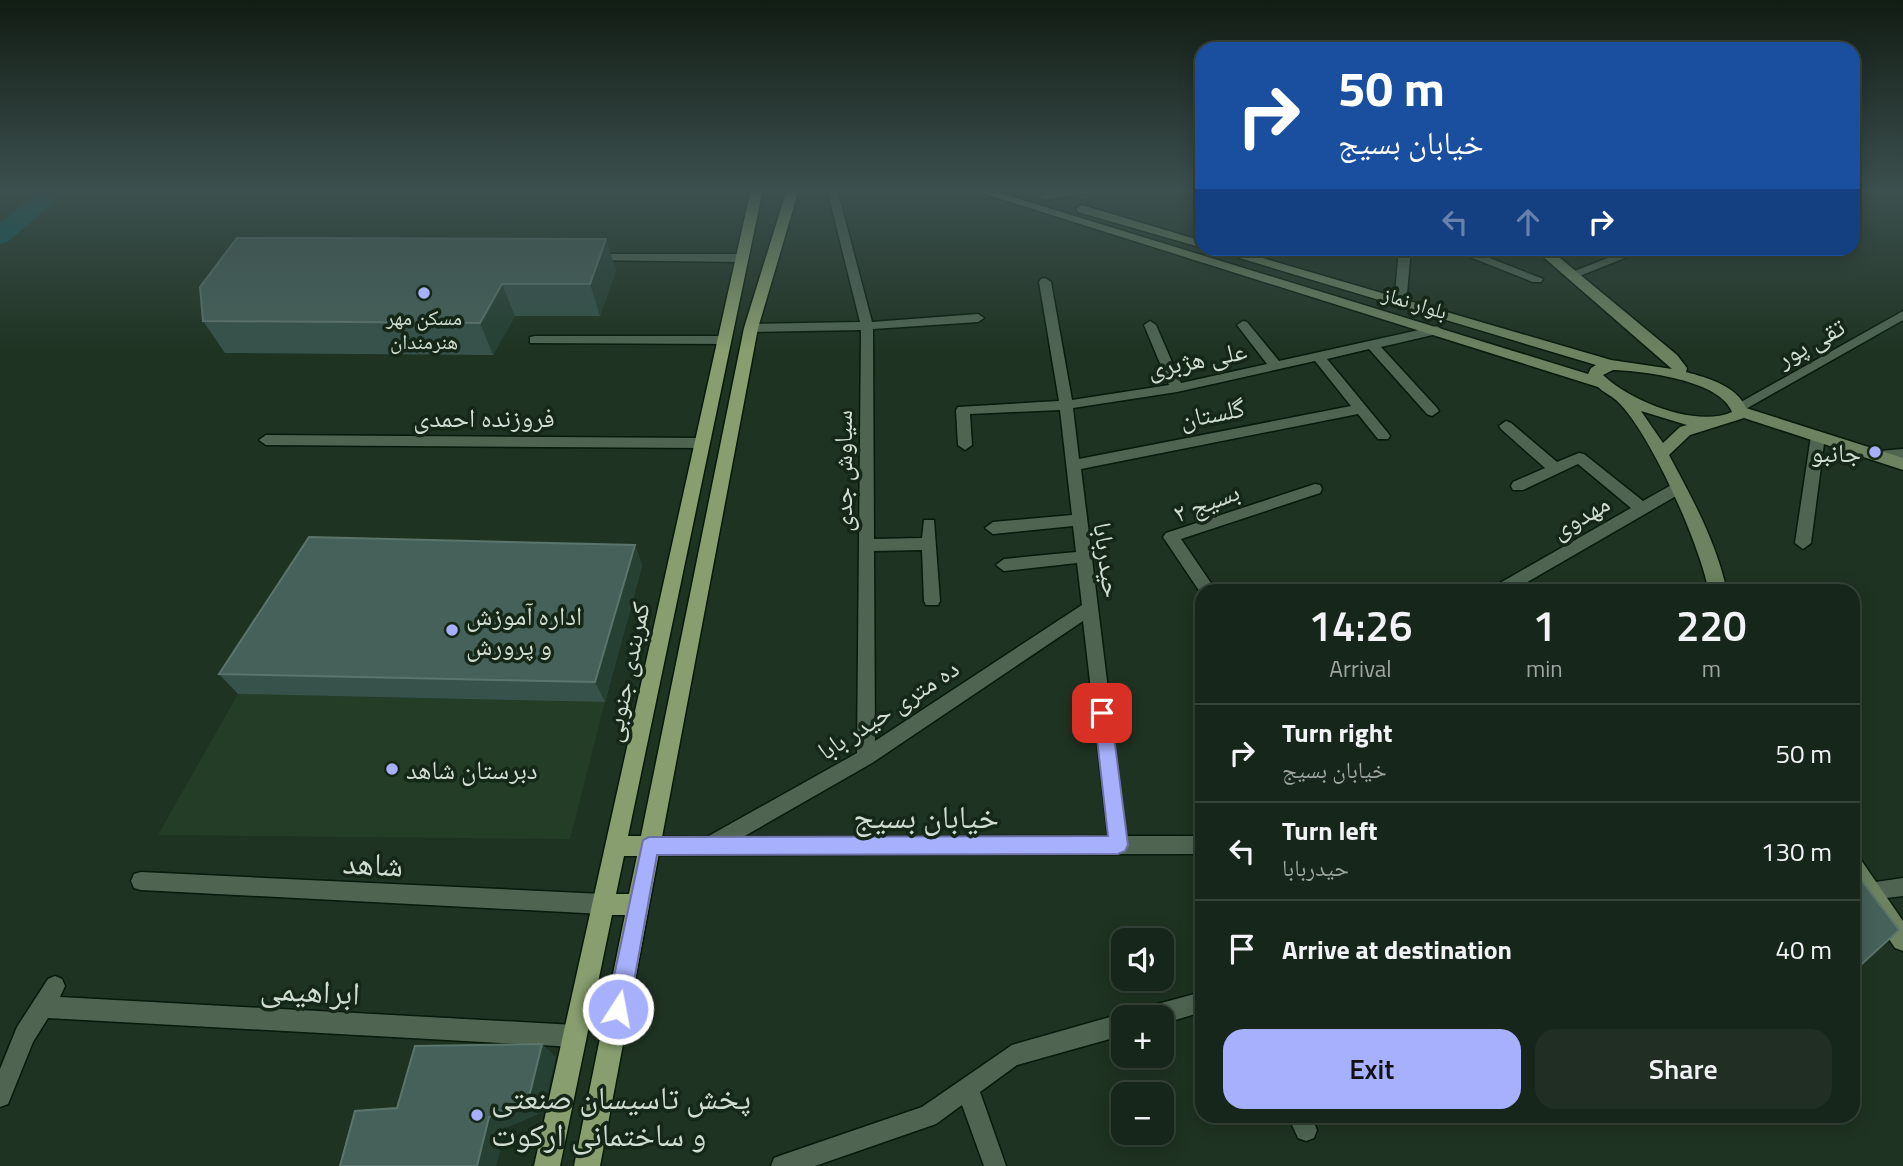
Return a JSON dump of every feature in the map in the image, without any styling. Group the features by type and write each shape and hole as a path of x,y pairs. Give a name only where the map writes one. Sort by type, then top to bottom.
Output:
{"main road":[{"name":"کمربندی جنوبی","path":"547,1166 745,243"},
{"name":"کمربندی جنوبی","path":"587,1166 751,328 777,243"},
{"name":"بلوار نماز","path":"1153,243 1538,362 1600,383 1622,397"},
{"name":"بلوار نماز","path":"1238,256 1611,365 1641,366 1678,374 1712,387 1740,409 1903,464"},
{"path":"1549,256 1672,358 1679,368 1678,374"},
{"path":"1538,345 1551,356 1549,361 1538,362"},
{"path":"1600,383 1595,376 1596,371 1611,365"},
{"path":"1622,397 1676,416 1712,421"},
{"path":"1622,397 1648,429 1662,453 1703,539 1716,584"},
{"path":"1662,453 1685,431 1712,421 1735,418 1740,409"},
{"path":"660,639 690,638"},
{"path":"615,846 649,846"},
{"path":"1860,878 1903,940"},
{"path":"603,904 639,905"}],"street":[{"name":"سیاوش جدی","path":"846,243 867,326 866,757"},
{"path":"1400,305 1404,256"},
{"path":"1474,256 1537,279"},
{"path":"1573,274 1623,256"},
{"path":"576,258 742,258"},
{"name":"حیدربابا","path":"1045,282 1066,405 1077,520 1118,845"},
{"name":"تقی پور","path":"1740,409 1903,315"},
{"path":"751,328 867,326 978,318"},
{"path":"1150,325 1177,388"},
{"path":"1242,325 1276,366"},
{"name":"علی هژبری","path":"964,445 963,410 1066,405 1177,388 1437,330"},
{"path":"535,340 724,341"},
{"path":"1372,345 1432,411"},
{"path":"1318,357 1383,436"},
{"name":"گلستان","path":"1073,465 1361,409"},
{"path":"1506,426 1555,469"},
{"path":"1803,542 1818,436"},
{"name":"فروزنده احمدی","path":"266,440 702,443"},
{"path":"1878,456 1903,454"},
{"path":"1518,486 1579,458 1642,509"},
{"name":"مهدوی","path":"1511,584 1678,488"},
{"name":"بسیج ۲","path":"1203,584 1171,537 1315,489"},
{"path":"993,528 1077,520"},
{"path":"929,524 932,601"},
{"path":"867,545 929,544"},
{"path":"1004,565 1083,557"},
{"name":"ده متری حیدر بابا","path":"709,846 866,757 1090,608"},
{"name":"خیابان بسیج","path":"649,846 1195,845"},
{"name":"شاهد","path":"141,881 603,904"},
{"path":"1869,891 1903,887"},
{"path":"0,1096 26,1035 55,986"},
{"path":"1174,1010 1195,1004"},
{"name":"ابراهیمی","path":"42,1007 575,1036"},
{"path":"782,1166 928,1116 1012,1056 1111,1028"},
{"path":"968,1089 995,1166"}],"shaded area":[{"name":"دبرستان شاهد","path":"238,694 605,702 570,839 158,835"}],"building":[{"path":"233,243 604,243 590,284 502,284 480,323 203,321 200,287"},
{"name":"اداره آموزش و پرورش","path":"309,537 635,545 595,682 219,674"},
{"path":"1860,879 1899,930 1860,966"},
{"name":"پخش تاسیسان صنعتی و ساختمانی ارکوت","path":"542,1044 528,1101 489,1117 477,1166 340,1166 355,1111 397,1108 415,1046"}],"place":[{"name":"مسکن مهر هنرمندان","path":"424,293"},
{"name":"جانبو","path":"1875,452"},
{"name":"اداره آموزش و پرورش","path":"452,630"},
{"name":"دبرستان شاهد","path":"392,769"},
{"name":"پخش تاسیسان صنعتی و ساختمانی ارکوت","path":"477,1115"}],"route":[{"path":"618,1009 649,846 1118,845 1102,713"}]}
